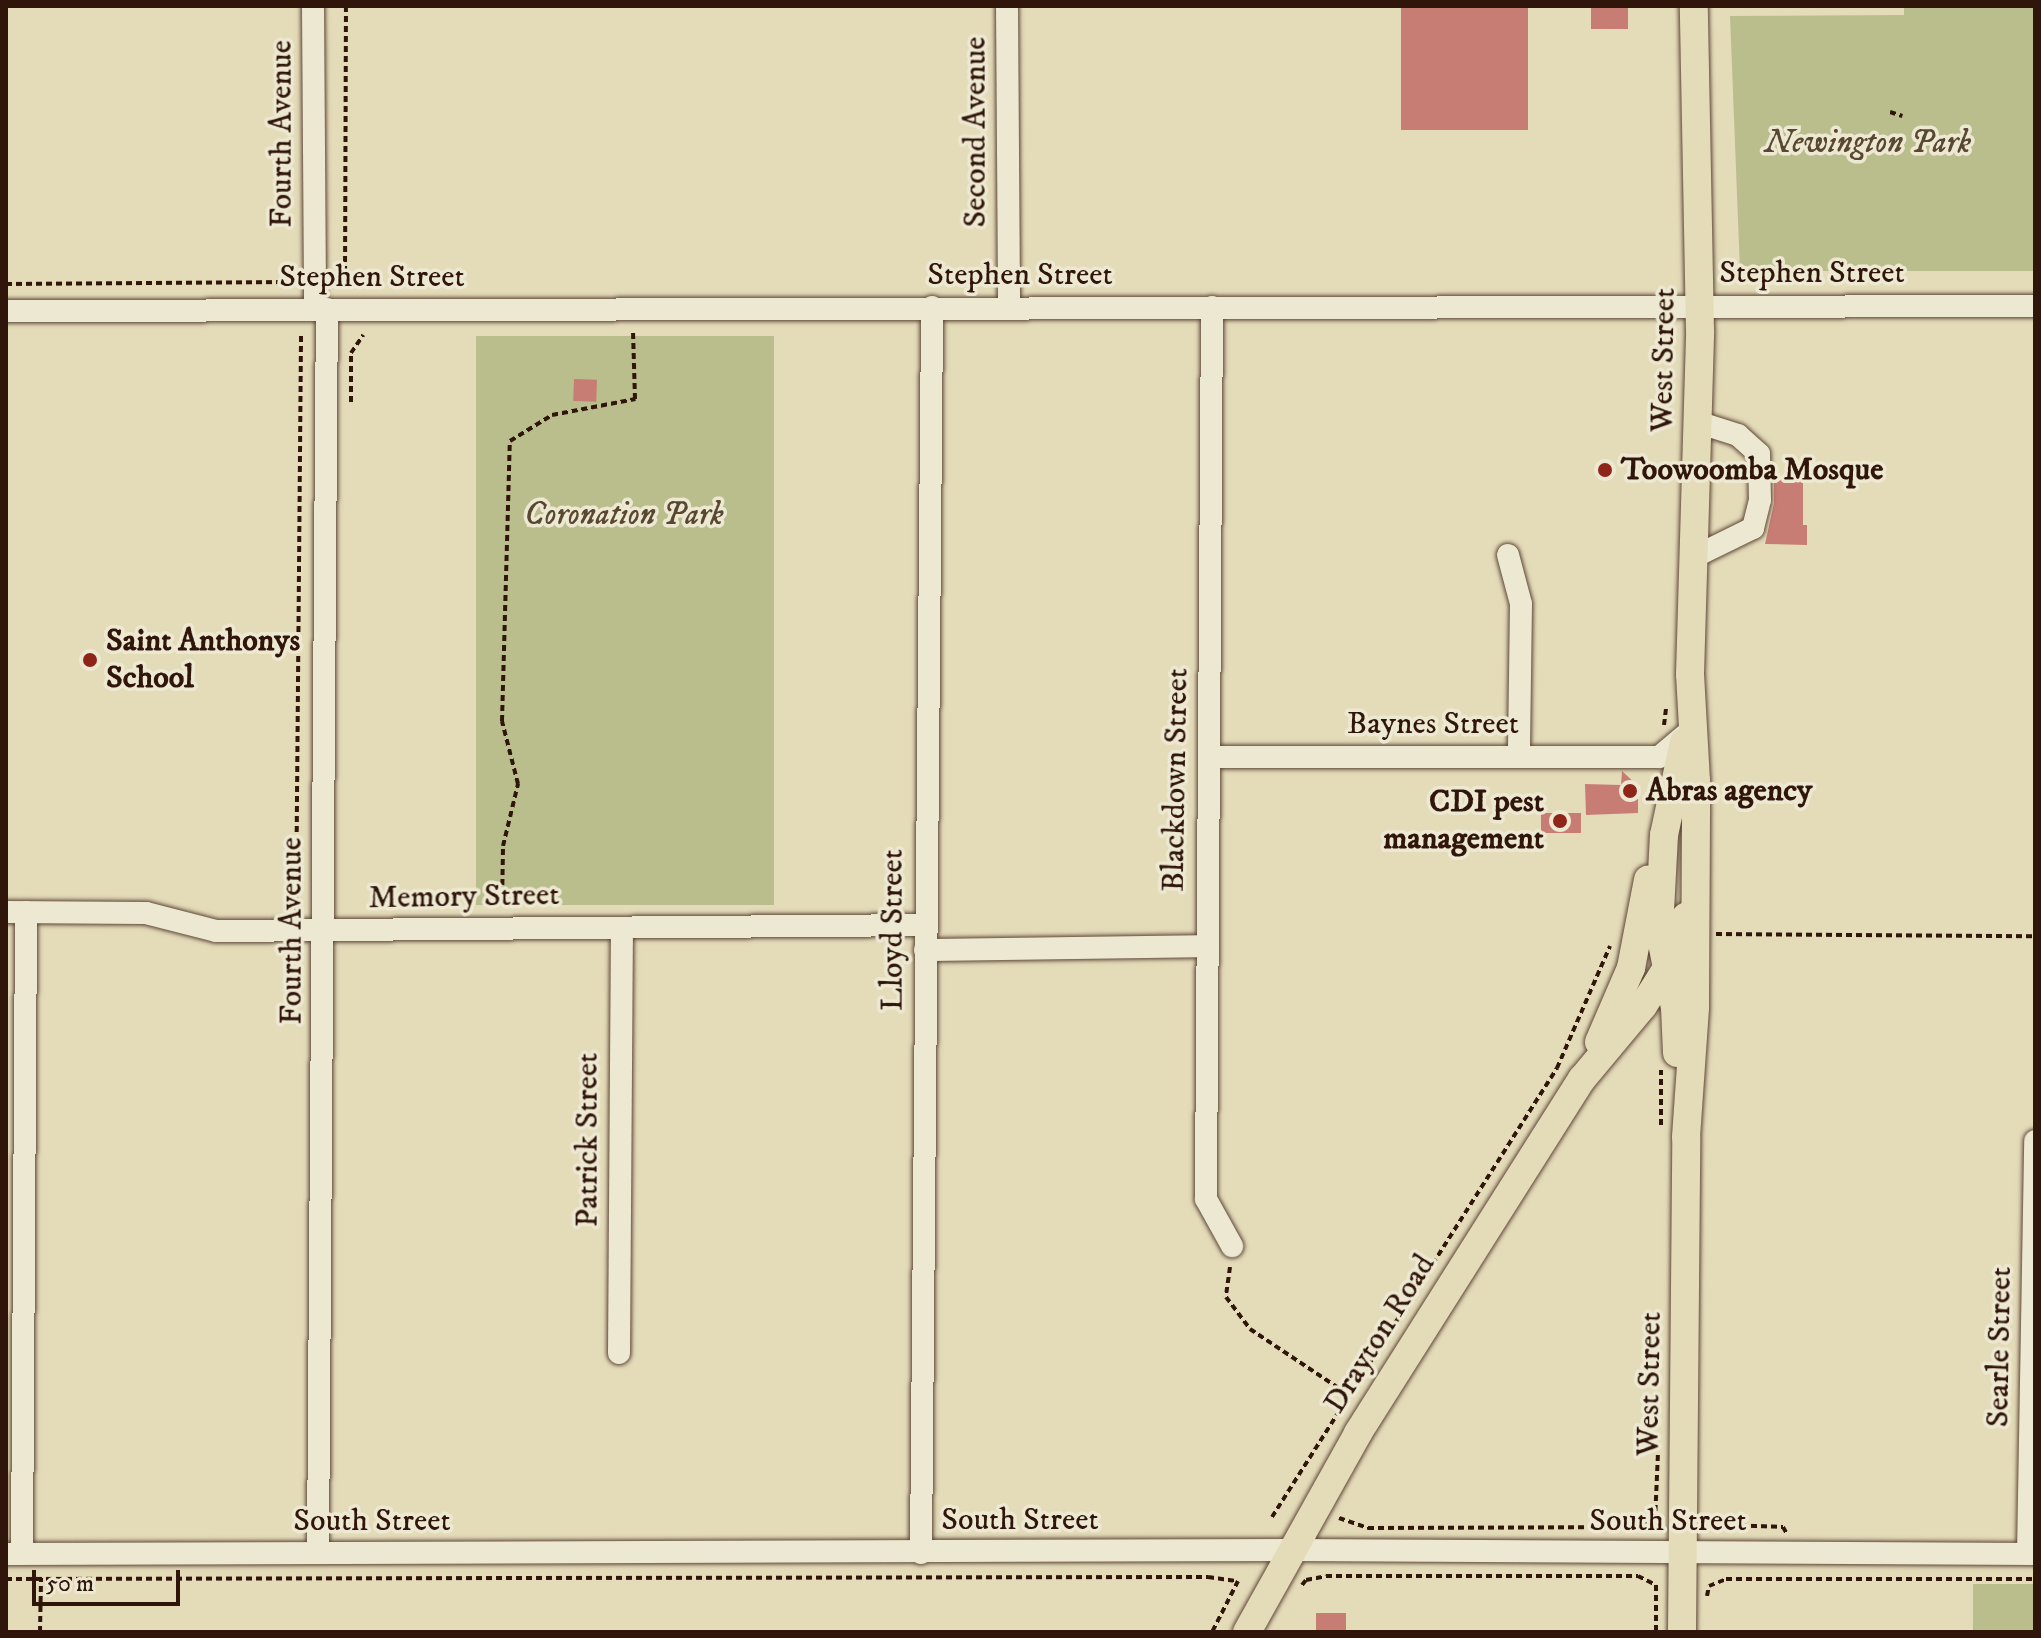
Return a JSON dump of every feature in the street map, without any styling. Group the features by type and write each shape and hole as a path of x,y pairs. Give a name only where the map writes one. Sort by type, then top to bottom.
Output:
{"main road":[{"name":"West Street","path":"1684,788 1681,719 1694,557 1699,306 1694,6"},
{"path":"1582,1079 1631,968 1647,884 1684,788"},
{"path":"1582,1079 1643,1006 1680,947 1685,927 1684,788"},
{"path":"1684,788 1695,1030 1686,1137"},
{"path":"1664,835 1660,925 1675,1008 1686,1137"},
{"name":"Drayton Road","path":"1247,1632 1358,1433 1582,1079"},
{"name":"West Street","path":"1682,1632 1686,1137"}],"street":[{"name":"Fourth Avenue","path":"313,6 315,283 321,309 324,931 318,1552"},
{"name":"Second Avenue","path":"1007,6 1009,306"},
{"name":"Stephen Street","path":"6,311 1009,306 2035,306"},
{"name":"Lloyd Street","path":"921,1553 932,307"},
{"name":"Blackdown Street","path":"1212,307 1206,1199 1232,1246"},
{"path":"1694,557 1753,528 1760,500 1759,454 1738,435 1697,422"},
{"path":"1508,555 1521,604 1519,755"},
{"path":"1681,719 1653,757 1684,788"},
{"name":"Baynes Street","path":"1209,757 1653,757"},
{"path":"16,912 23,1554"},
{"name":"Memory Street","path":"16,912 146,913 216,931 925,925"},
{"name":"Patrick Street","path":"619,1353 622,928"},
{"path":"925,950 1206,946"},
{"name":"Searle Street","path":"2032,1554 2035,1141"},
{"name":"South Street","path":"23,1554 1291,1550 2032,1554"}],"path":[{"path":"6,284 345,282 346,6"},
{"path":"1890,112 1902,116"},
{"path":"502,905 503,846 518,784 502,721 510,441 552,415 635,399 632,307"},
{"path":"297,912 301,335"},
{"path":"351,402 351,353 363,335"},
{"path":"1653,757 1649,738 1681,719"},
{"path":"1714,934 2035,936"},
{"path":"1272,1517 1557,1068 1613,936"},
{"path":"1232,1246 1226,1297 1250,1329 1349,1395"},
{"path":"1339,1518 1368,1528 1636,1527 1655,1521"},
{"path":"1710,1520 1721,1525 1783,1527"},
{"path":"23,1554 40,1579 40,1632"},
{"path":"1306,1580 1326,1576 1638,1576 1656,1585 1656,1632"},
{"path":"6,1579 1208,1577 1238,1581 1212,1632"},
{"path":"1709,1586 1726,1579 2035,1579"}],"green space":[{"name":"Newington Park","path":"1904,6 2035,6 2035,271 1740,271 1730,16 1904,15"},
{"name":"Coronation Park","path":"476,336 774,336 774,905 476,905"},
{"path":"1973,1584 2035,1584 2035,1632 1973,1632"}],"building":[{"path":"1401,6 1528,6 1528,130 1401,130"},
{"path":"1591,6 1628,6 1628,29 1591,29"},
{"path":"574,379 597,380 596,402 573,401"},
{"path":"1774,480 1803,481 1803,525 1807,525 1807,545 1765,544 1774,503"},
{"path":"1622,771 1638,786 1638,813 1586,815 1585,784 1621,785"},
{"path":"1541,813 1581,813 1581,833 1541,833"},
{"path":"1316,1613 1346,1613 1346,1632 1316,1632"}],"place":[{"name":"Toowoomba Mosque","path":"1605,470"},
{"name":"Saint Anthonys School","path":"90,660"},
{"name":"Abras agency","path":"1630,791"},
{"name":"CDI pest management","path":"1560,821"}]}
